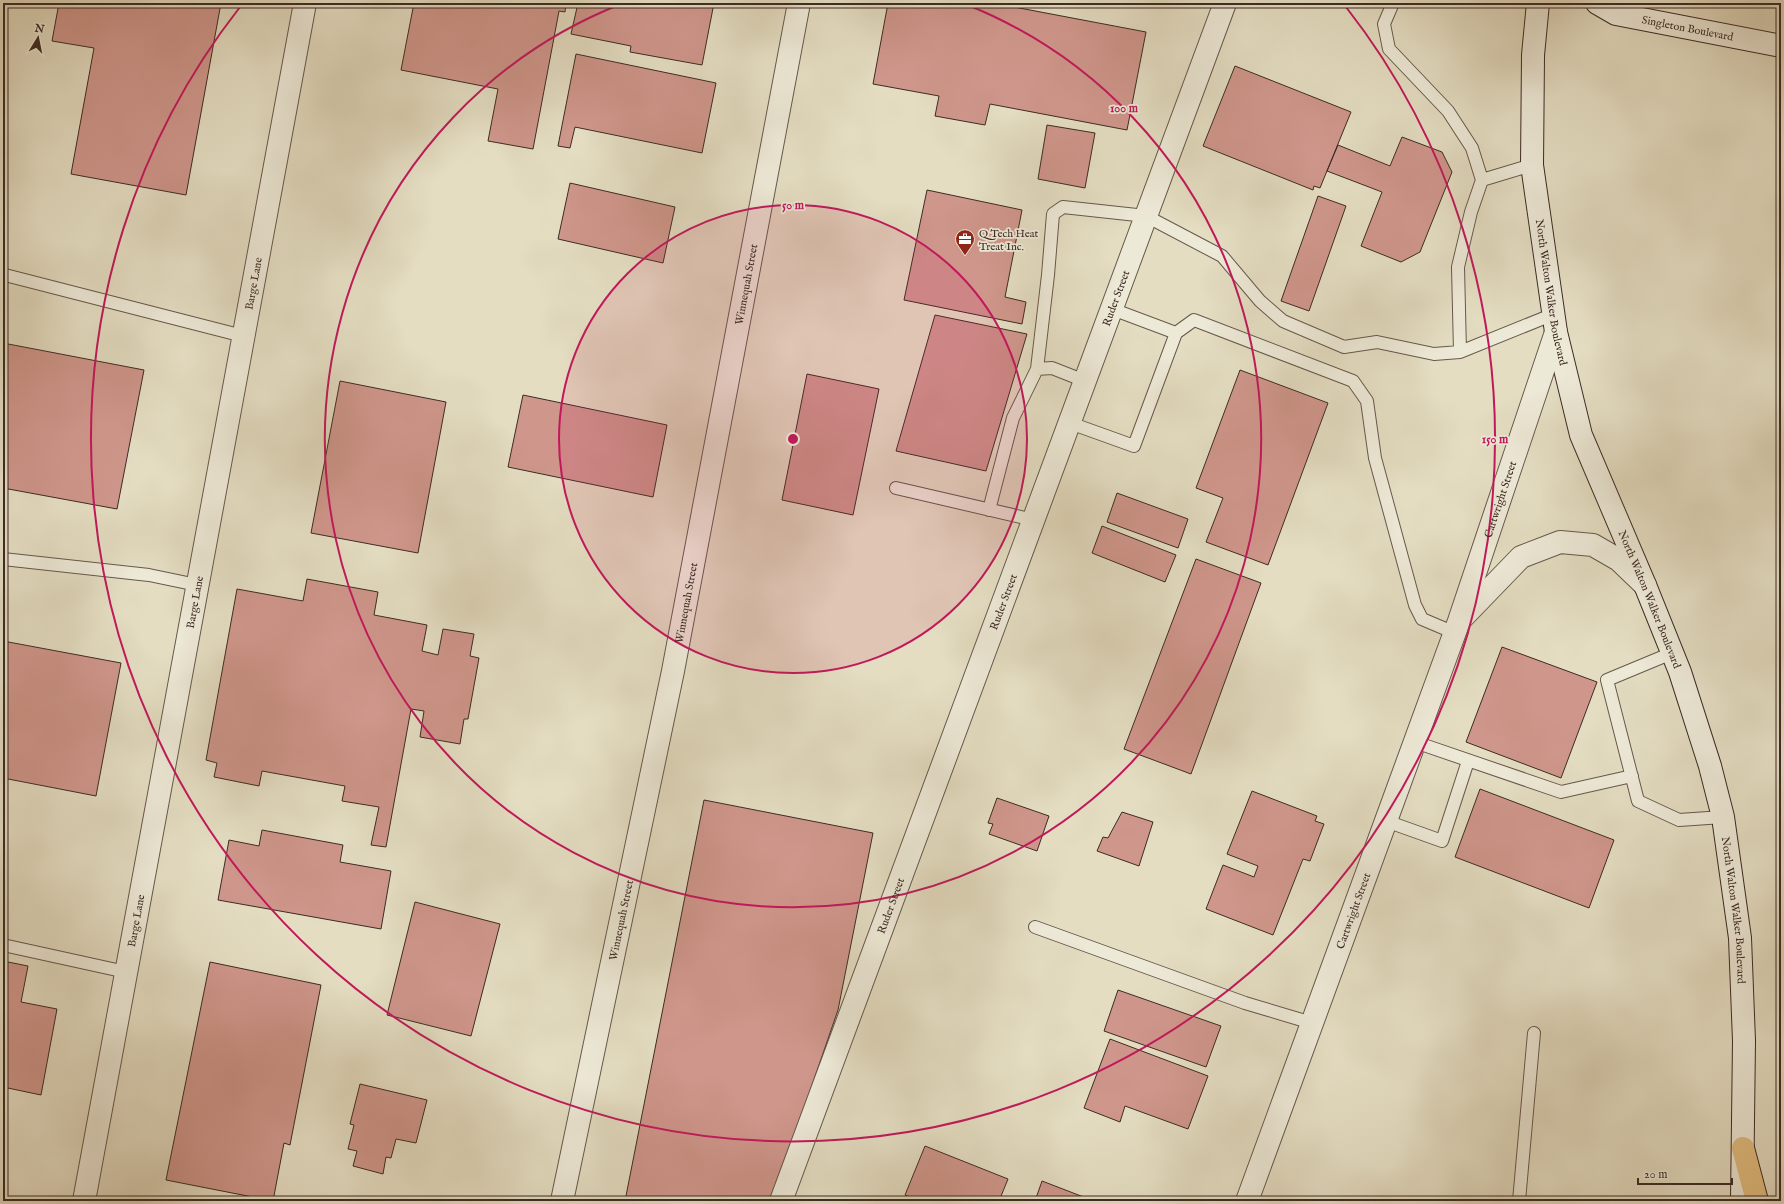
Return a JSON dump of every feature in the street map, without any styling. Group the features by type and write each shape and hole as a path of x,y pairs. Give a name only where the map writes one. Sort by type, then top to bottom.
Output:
{"highway":[{"path":"1743,1148 1757,1201"}],"street":[{"name":"Barge Lane","path":"84,1201 305,3"},
{"name":"Winnequah Street","path":"562,1201 673,671 799,3"},
{"name":"Ruder Street","path":"781,1201 1225,3"},
{"name":"North Walton Walker Boulevard","path":"1538,3 1533,55 1532,166 1555,323 1581,435 1645,585 1672,653 1710,766 1723,817 1740,938 1744,1041 1742,1201"},
{"name":"Singleton Boulevard","path":"1597,3 1616,14 1781,46"},
{"name":"Cartwright Street","path":"1247,1201 1457,627 1555,323"},
{"name":"Cartwright Street","path":"1457,627 1521,557 1560,542 1593,545 1619,560 1645,585"}],"lane":[{"path":"1393,3 1384,24 1388,50 1448,111 1472,148 1482,180 1471,212 1458,267 1460,352"},
{"path":"1482,180 1532,166"},
{"path":"989,510 1013,418 1037,369 1050,262 1053,214 1063,207 1146,216 1222,256 1260,301 1283,322 1344,347 1377,342 1434,354 1460,352 1555,323"},
{"path":"4,275 243,336"},
{"path":"1112,309 1176,333"},
{"path":"1070,422 1134,446 1176,333 1194,320 1353,381 1367,400 1375,458 1415,605 1422,619 1457,627"},
{"path":"1037,369 1052,368 1085,381"},
{"path":"896,488 1034,520"},
{"path":"3,559 149,575 197,585"},
{"path":"1672,653 1607,680 1638,801 1679,820 1723,817"},
{"path":"1415,742 1561,792 1632,776"},
{"path":"1386,821 1442,841 1468,761"},
{"path":"1035,927 1245,1003 1312,1023"},
{"path":"3,945 126,972"},
{"path":"1519,1201 1534,1033"}],"building":[{"path":"59,3 221,3 186,195 71,174 94,48 52,41"},
{"path":"414,3 566,3 565,12 559,11 533,149 488,141 498,89 401,70"},
{"path":"578,3 714,3 702,65 630,52 631,46 571,34"},
{"path":"888,3 993,3 1146,32 1127,130 990,104 985,125 935,116 939,96 873,84"},
{"path":"576,54 716,83 702,153 575,127 570,148 558,146"},
{"path":"1235,66 1351,112 1320,188 1314,186 1313,190 1203,146"},
{"path":"1047,125 1095,133 1085,188 1038,179"},
{"path":"1402,137 1442,152 1452,172 1420,252 1401,262 1361,246 1382,192 1327,171 1338,145 1390,166"},
{"path":"570,183 675,207 663,263 558,239"},
{"path":"927,190 1022,210 1005,297 1026,302 1022,324 904,300"},
{"path":"1318,196 1346,206 1309,311 1281,301"},
{"path":"935,315 1027,334 986,471 896,451"},
{"path":"3,343 144,370 117,509 3,488"},
{"path":"1240,370 1328,403 1268,565 1206,542 1223,498 1196,488"},
{"path":"807,374 879,389 853,515 782,500"},
{"path":"340,381 446,402 418,553 311,533"},
{"path":"523,395 667,425 653,497 508,467"},
{"path":"1117,493 1188,519 1178,548 1107,522"},
{"path":"1102,526 1176,555 1165,582 1092,553"},
{"path":"1196,559 1261,583 1191,774 1124,749"},
{"path":"307,579 378,592 374,615 427,625 422,651 438,655 443,629 474,634 470,656 479,658 468,719 464,719 460,744 420,737 424,711 411,709 386,847 371,845 379,807 342,801 345,786 262,771 259,786 214,777 217,763 206,760 237,589 303,601"},
{"path":"3,641 121,663 96,796 3,778"},
{"path":"1502,647 1597,682 1561,778 1466,742"},
{"path":"1480,789 1614,840 1589,908 1455,857"},
{"path":"1252,791 1317,816 1315,821 1324,824 1310,861 1303,859 1273,935 1206,909 1223,865 1254,877 1258,866 1227,854"},
{"path":"997,798 1049,816 1037,851 989,834 993,824 988,823"},
{"path":"704,800 873,833 838,1010 772,1201 625,1201"},
{"path":"1122,812 1153,822 1139,866 1097,851 1103,837 1108,838"},
{"path":"262,830 343,845 340,862 391,871 381,929 218,900 229,840 259,846"},
{"path":"415,902 500,924 471,1036 387,1015"},
{"path":"3,961 28,966 21,1002 57,1009 41,1095 3,1087"},
{"path":"210,962 321,985 290,1145 284,1143 273,1201 166,1180"},
{"path":"1118,990 1221,1026 1206,1067 1104,1031"},
{"path":"1110,1039 1208,1076 1188,1129 1125,1106 1120,1122 1084,1108"},
{"path":"360,1084 427,1100 416,1143 396,1139 391,1158 386,1157 383,1174 353,1166 357,1151 348,1149 354,1125 350,1124"},
{"path":"925,1146 1008,1179 999,1201 920,1201 905,1195"},
{"path":"1042,1181 1094,1201 1035,1201"}],"place":[{"name":"Q Tech Heat Treat Inc.","path":"965,256"}]}
